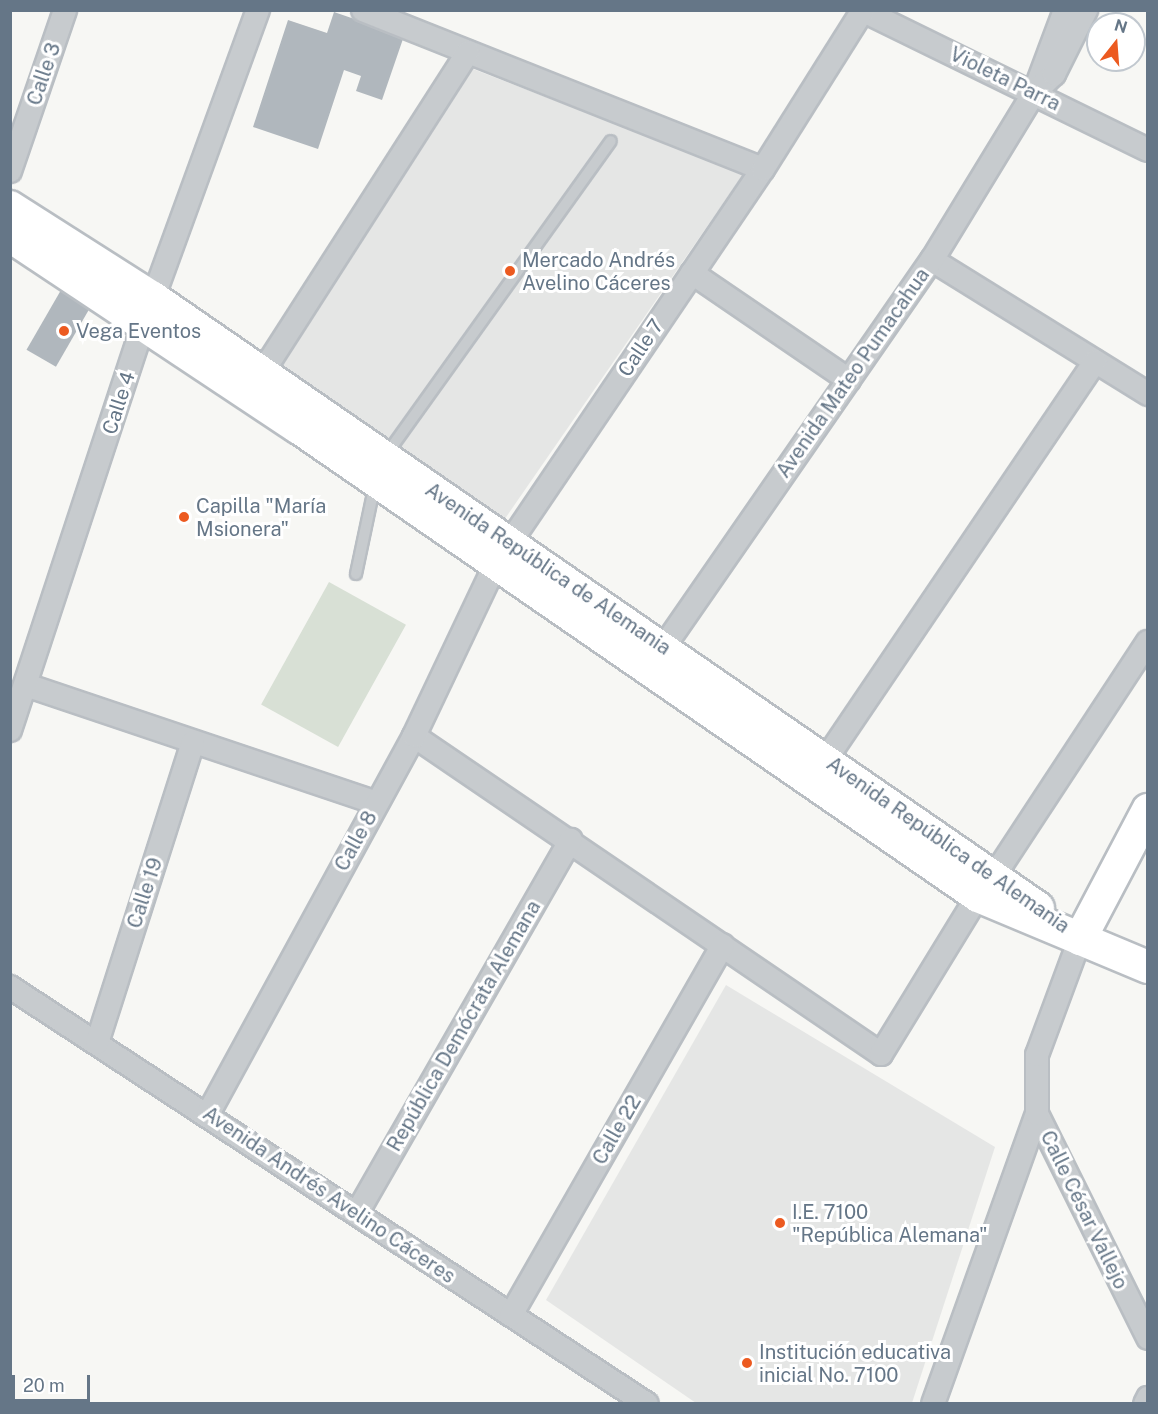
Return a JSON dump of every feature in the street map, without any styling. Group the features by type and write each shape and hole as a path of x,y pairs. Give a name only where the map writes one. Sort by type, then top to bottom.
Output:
{"street":[{"name":"Calle 3","path":"10,171 65,10"},
{"name":"Calle 4","path":"10,729 149,311 258,10"},
{"path":"363,10 763,169"},
{"name":"Avenida Mateo Pumacahua","path":"663,648 932,260 1034,93 1065,10"},
{"name":"Avenida Mateo Pumacahua","path":"1034,93 1054,74 1086,10"},
{"name":"Violeta Parra","path":"863,11 1148,150"},
{"name":"Calle 7","path":"502,553 763,169 863,11"},
{"path":"262,373 468,52"},
{"name":"Avenida República de Alemania","path":"10,207 149,311 986,886 1080,939 1148,967"},
{"name":"Avenida República de Alemania","path":"10,236 262,373 380,469"},
{"path":"932,260 1148,394"},
{"path":"692,273 849,380"},
{"path":"826,759 1095,361"},
{"name":"Avenida República de Alemania","path":"502,553 663,648 826,759 986,886"},
{"name":"Calle 8","path":"208,1114 414,736 502,553"},
{"path":"414,736 572,840 881,1054 986,886 1148,642"},
{"path":"26,686 377,803"},
{"name":"Calle 19","path":"97,1043 193,742"},
{"path":"933,1404 1037,1114 1037,1055 1080,939 1148,810"},
{"name":"República Demócrata Alemana","path":"357,1213 572,840"},
{"name":"Calle 22","path":"511,1315 723,945"},
{"name":"Avenida Andrés Avelino Cáceres","path":"10,987 208,1114 647,1404"},
{"name":"Calle César Vallejo","path":"1037,1114 1139,1298 1148,1338"},
{"path":"1145,1404 1148,1398"}],"lane":[{"path":"356,574 380,469 611,141"}],"shaded area":[{"name":"Mercado Andrés Avelino Cáceres","path":"473,69 744,173 502,523 281,368"},
{"path":"329,582 406,625 338,747 261,704"},
{"name":"I.E. 7100 \"República Alemana\"","path":"726,985 995,1147 912,1403 696,1403 546,1300"}],"building":[{"path":"334,12 404,36 382,100 356,91 361,76 344,70 318,149 253,127 288,20 327,33"},
{"name":"Vega Eventos","path":"61,290 90,307 56,367 26,350"}],"place":[{"name":"Mercado Andrés Avelino Cáceres","path":"510,271"},
{"name":"Vega Eventos","path":"64,331"},
{"name":"Capilla \"María Msionera\"","path":"184,517"},
{"name":"I.E. 7100 \"República Alemana\"","path":"780,1223"},
{"name":"Institución educativa inicial No. 7100","path":"747,1363"}]}
